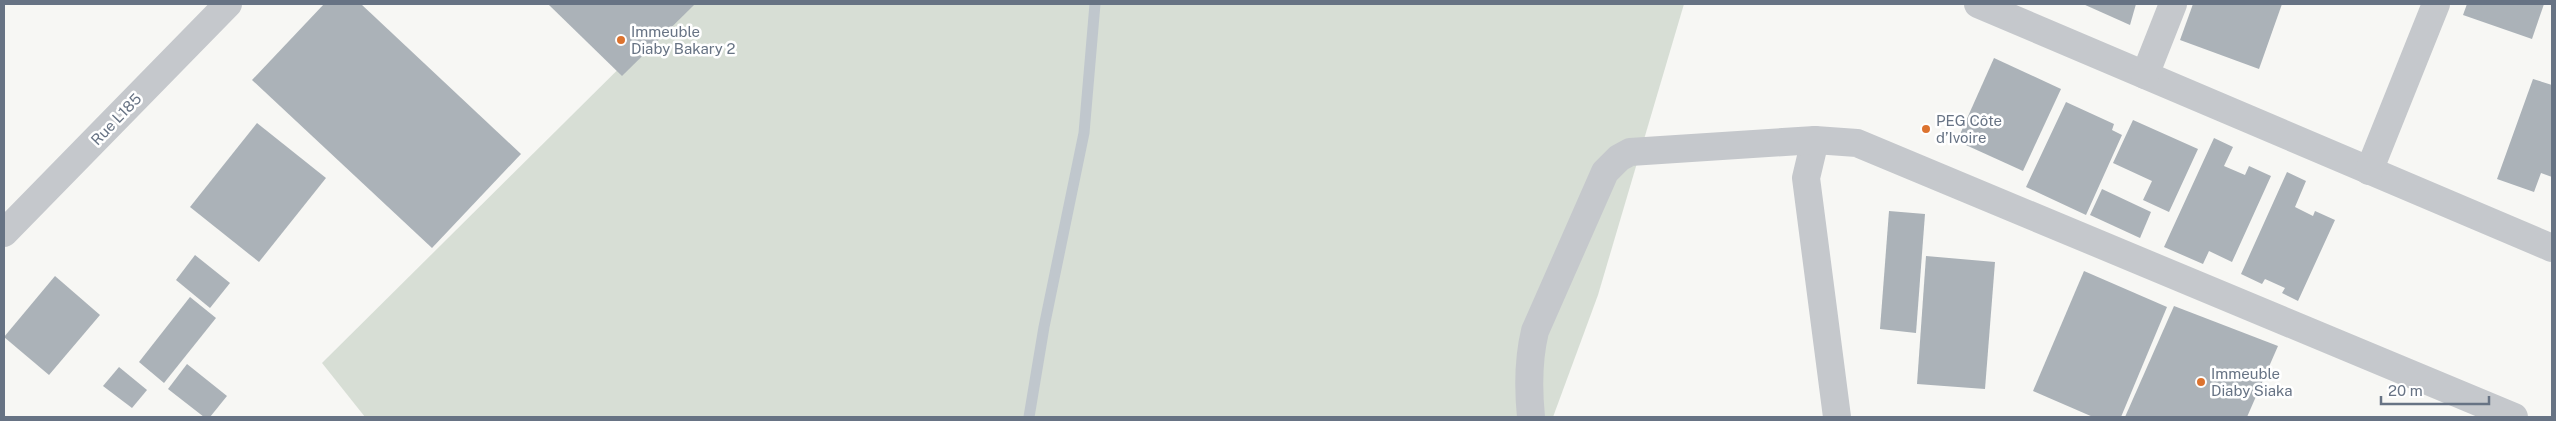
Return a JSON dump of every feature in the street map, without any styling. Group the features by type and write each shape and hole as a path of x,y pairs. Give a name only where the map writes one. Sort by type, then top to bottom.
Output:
{"street":[{"name":"Rue L185","path":"4,233 228,4"},
{"path":"1978,4 2552,248"},
{"path":"2145,75 2174,4"},
{"path":"2369,171 2436,4"},
{"path":"1815,140 1806,178 1838,417"},
{"path":"1531,417 1528,382 1529,354 1535,331 1605,172 1619,158 1630,152 1815,140 1857,143 2514,417"}],"shaded area":[{"path":"684,4 1684,4 1598,295 1553,417 365,417 322,363"}],"building":[{"path":"324,4 361,4 521,154 432,248 252,80"},
{"name":"Immeuble Diaby Bakary 2","path":"548,4 695,4 622,76"},
{"path":"2083,4 2136,4 2130,25"},
{"path":"2193,4 2282,4 2259,69 2180,40"},
{"path":"2467,4 2544,4 2532,39 2463,15"},
{"path":"1994,58 2061,89 2023,171 1957,141"},
{"path":"2533,79 2552,85 2552,177 2541,173 2534,192 2497,179"},
{"path":"2066,102 2114,124 2112,130 2122,135 2086,215 2026,187"},
{"path":"2133,120 2198,149 2169,212 2143,200 2152,181 2113,163"},
{"path":"257,123 326,178 259,262 190,207"},
{"path":"2214,138 2233,147 2224,166 2245,175 2249,166 2271,176 2232,262 2209,251 2203,264 2164,247"},
{"path":"2287,172 2306,181 2295,207 2313,216 2315,211 2335,220 2298,301 2282,293 2285,288 2265,279 2262,284 2241,274"},
{"path":"2102,189 2151,212 2140,238 2090,215"},
{"path":"1889,211 1925,214 1916,333 1880,329"},
{"path":"195,255 230,283 210,308 176,280"},
{"path":"1926,256 1995,262 1985,389 1917,384"},
{"path":"2084,271 2167,307 2121,417 2093,417 2033,391"},
{"path":"55,276 100,315 49,375 4,337"},
{"path":"190,297 216,318 164,383 139,362"},
{"name":"Immeuble Diaby Siaka","path":"2174,306 2278,346 2247,417 2125,417"},
{"path":"187,364 227,396 210,417 204,417 168,389"},
{"path":"119,367 147,390 132,408 103,386"}],"waterway":[{"path":"1029,417 1044,327 1084,133 1095,4"}],"place":[{"name":"Immeuble Diaby Bakary 2","path":"621,40"},
{"name":"PEG Côte d’Ivoire","path":"1926,129"},
{"name":"Immeuble Diaby Siaka","path":"2201,382"}]}
